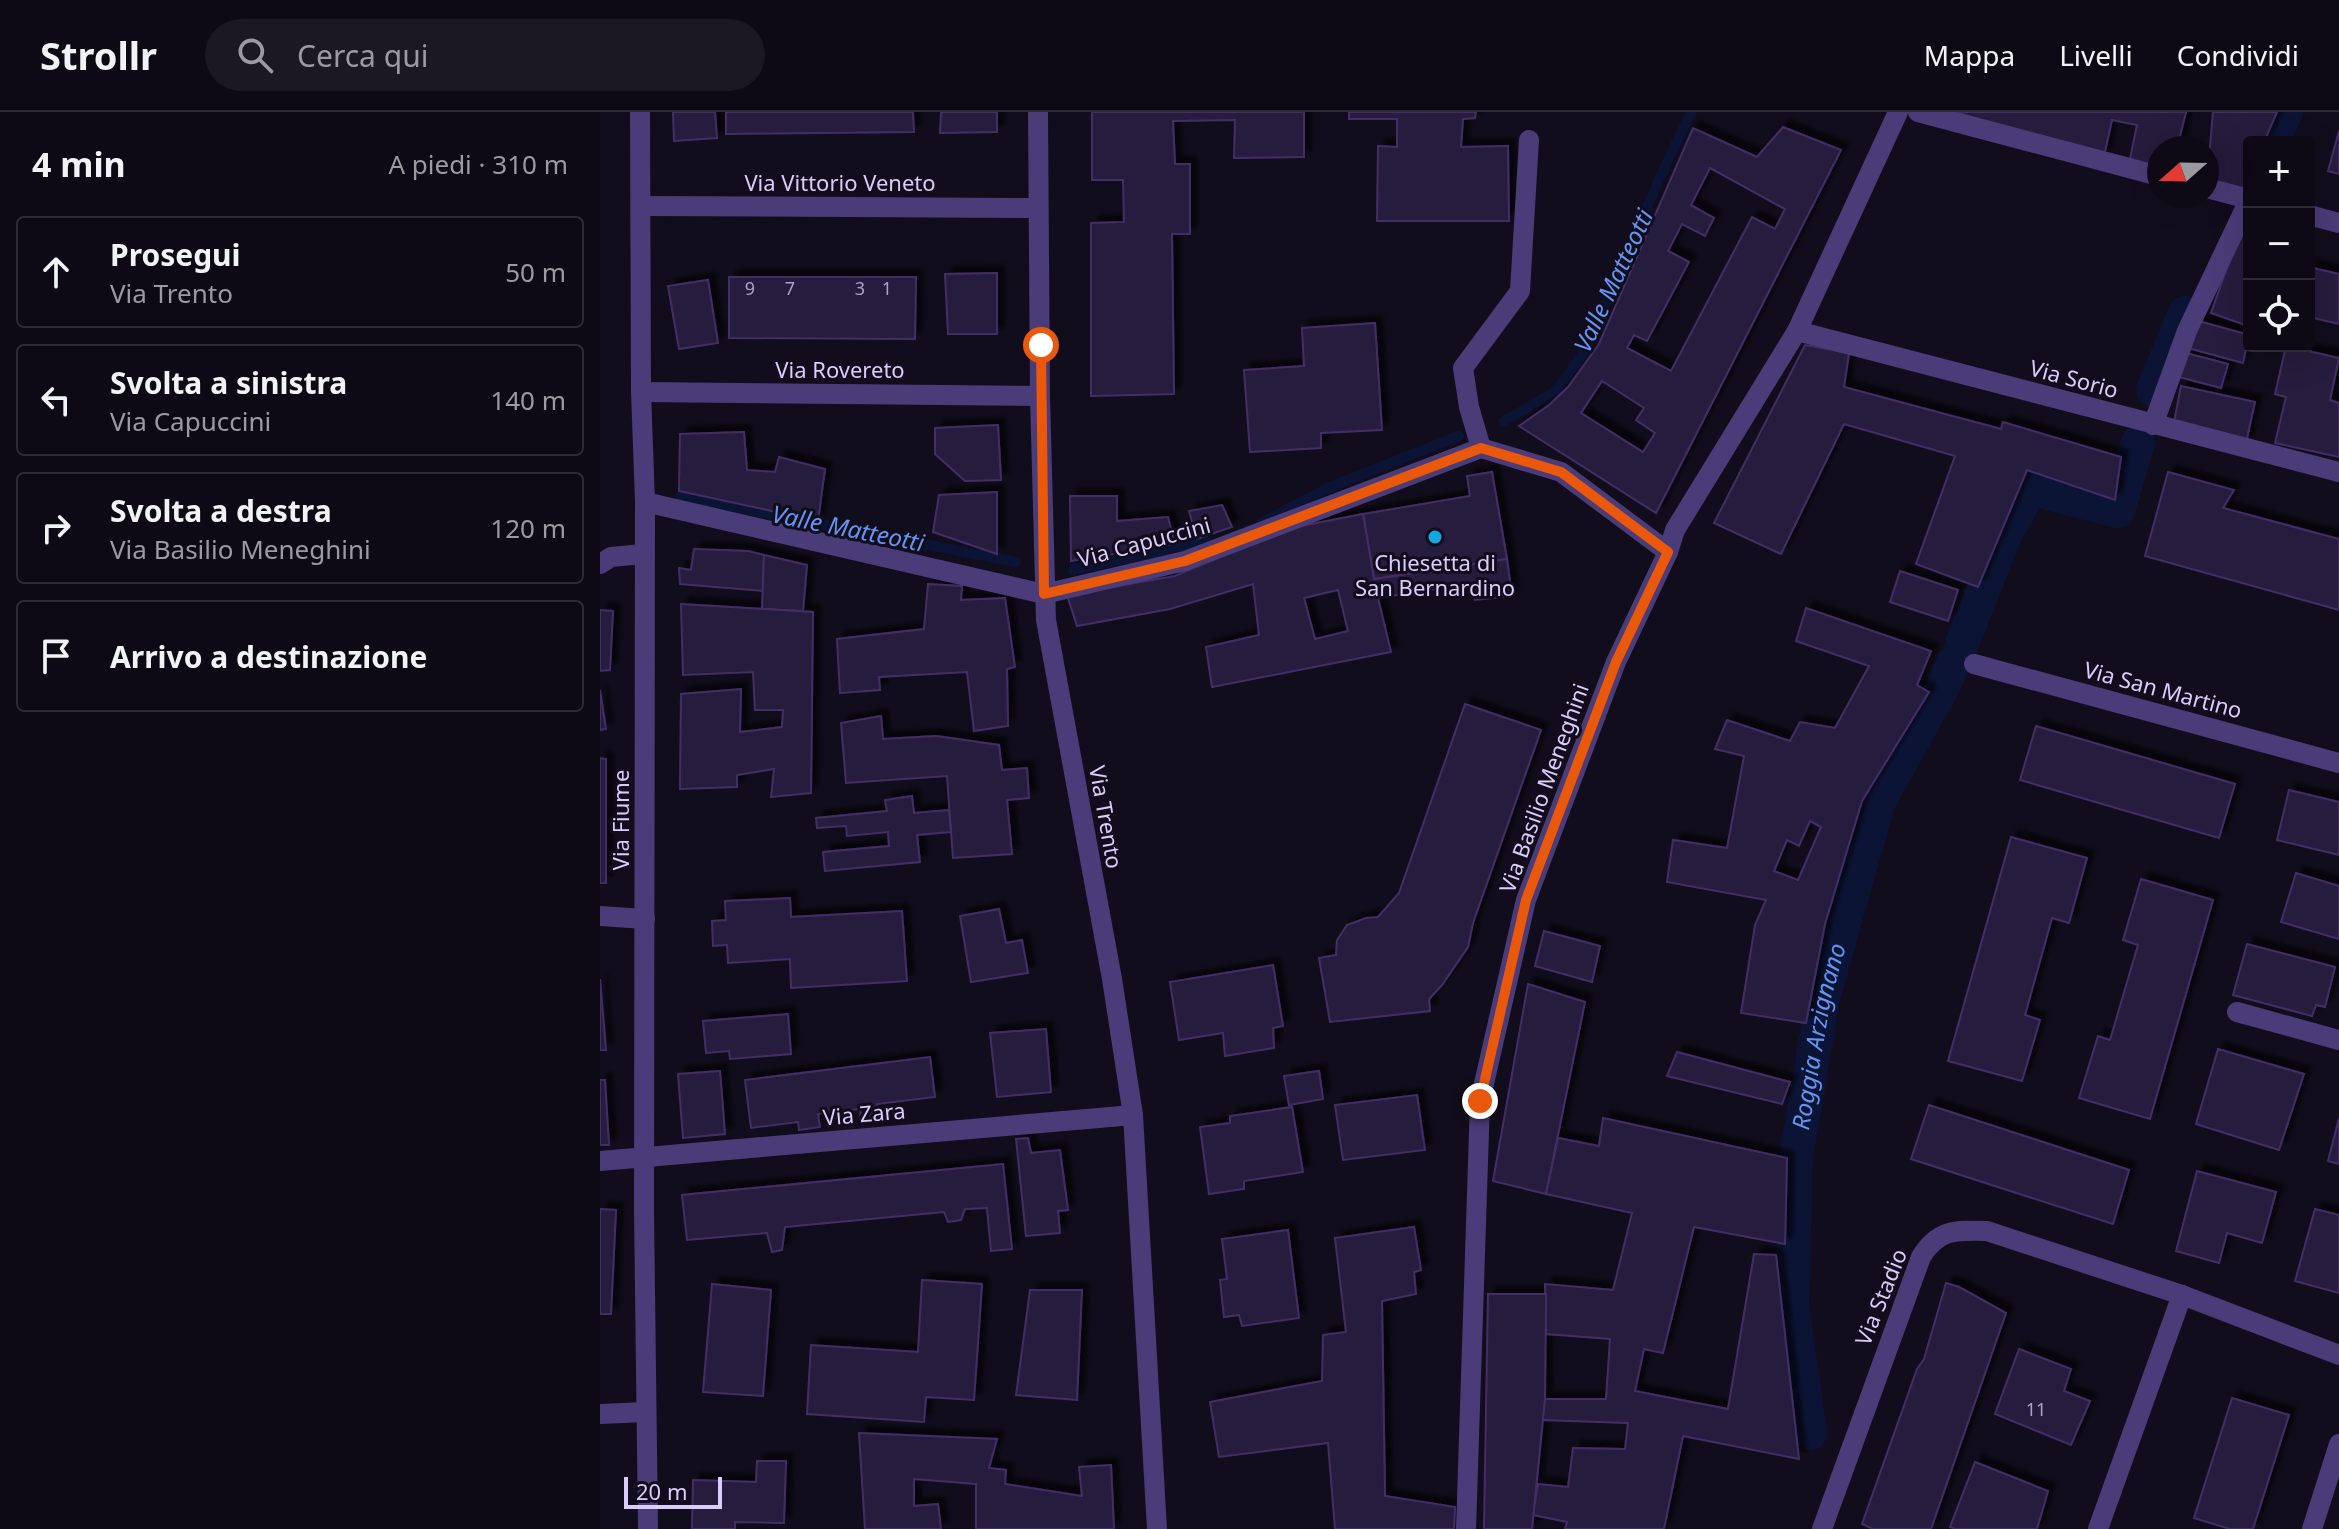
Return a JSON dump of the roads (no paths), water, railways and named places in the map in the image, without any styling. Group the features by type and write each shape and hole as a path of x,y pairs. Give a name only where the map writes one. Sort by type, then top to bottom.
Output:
{"street":[{"name":"Via Fiume","path":"640,112 641,392 645,502 648,1529"},
{"name":"Via Trento","path":"1038,112 1040,396 1046,620 1112,979 1133,1115 1157,1529"},
{"name":"Via Basilio Meneghini","path":"1466,1529 1480,1101 1526,900 1616,662 1668,552 1675,530 1797,331 1898,112"},
{"path":"1918,112 2147,173"},
{"path":"1529,140 1520,291 1463,368 1469,407 1481,448 1561,472 1668,552"},
{"path":"2219,191 2243,198"},
{"name":"Via Vittorio Veneto","path":"642,206 1038,208"},
{"path":"2153,425 2187,331 2245,208"},
{"path":"2315,217 2339,223"},
{"name":"Via Sorio","path":"1797,331 2339,472"},
{"name":"Via Rovereto","path":"641,392 1040,396"},
{"name":"Via Capuccini","path":"645,502 1044,594 1185,561 1481,448"},
{"path":"600,564 611,557 643,554"},
{"name":"Via San Martino","path":"1974,664 2339,763"},
{"path":"600,916 645,919"},
{"path":"2237,1012 2339,1040"},
{"name":"Via Zara","path":"600,1161 1133,1115"},
{"name":"Via Stadio","path":"1822,1529 1921,1257 1931,1241 1963,1230 1987,1231 2182,1295 2339,1355"},
{"path":"2098,1529 2182,1295"},
{"path":"600,1414 646,1412"},
{"path":"2339,1444 2315,1521 2339,1520"}],"waterway":[{"name":"Valle Matteotti","path":"1504,421 1556,391 1585,351 1691,112"},
{"name":"Roggia Arzignano","path":"2275,136 2286,112"},
{"name":"Roggia Arzignano","path":"2153,390 2185,313"},
{"name":"Valle Matteotti","path":"1261,523 1330,487 1459,436"},
{"name":"Roggia Arzignano","path":"1961,646 2005,535 2031,489 2118,511 2138,442"},
{"name":"Valle Matteotti","path":"680,497 1016,562"},
{"name":"Valle Matteotti","path":"1073,570 1208,542"},
{"name":"Roggia Arzignano","path":"1810,1433 1792,1305 1796,1158 1823,998 1879,801 1945,683 1953,663"}],"place":[{"name":"Chiesetta di San Bernardino","path":"1435,537"}]}
